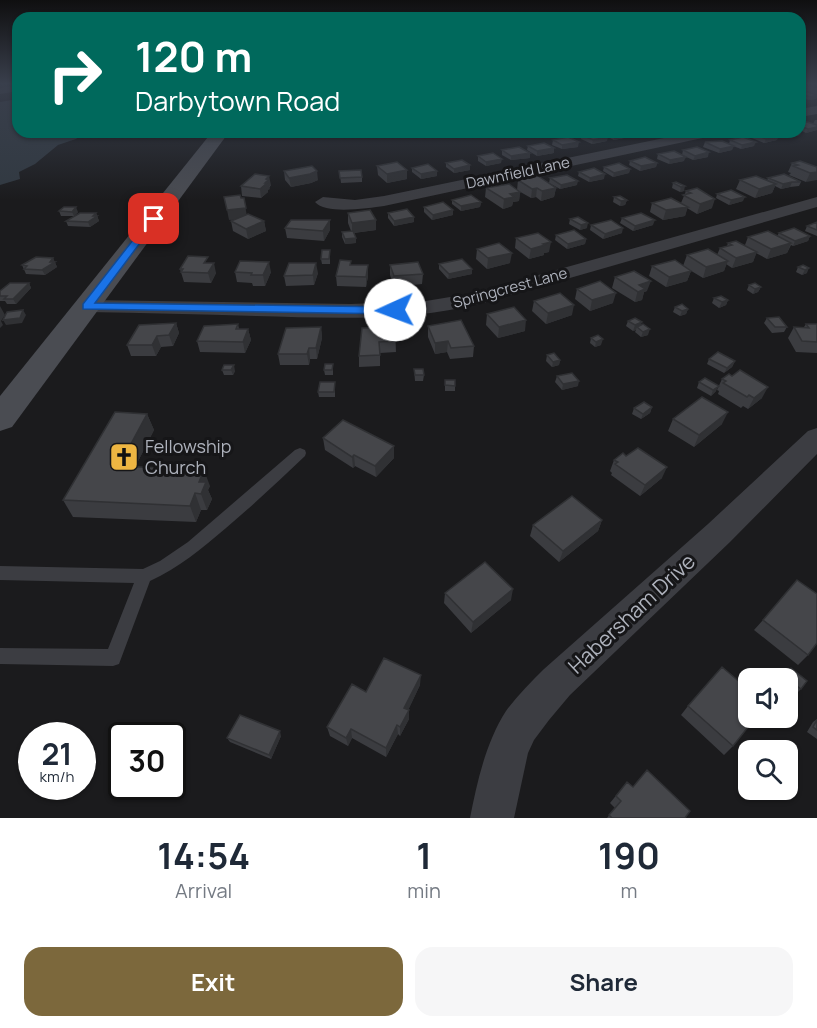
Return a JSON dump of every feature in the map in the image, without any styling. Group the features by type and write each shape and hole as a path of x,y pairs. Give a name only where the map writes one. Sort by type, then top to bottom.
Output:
{"main road":[{"path":"0,419 216,138"}],"street":[{"name":"Dawnfield Lane","path":"323,202 355,205 384,201 683,138"},
{"name":"Springcrest Lane","path":"87,306 364,311 433,307 476,299 817,202"},
{"name":"Habersham Drive","path":"492,818 498,785 516,733 538,703 557,682 719,533 817,438"}],"lane":[{"path":"0,573 144,576 162,569 189,550 268,484 300,453"},
{"path":"0,656 113,658 144,576"}],"shaded area":[{"path":"0,123 12,123 12,138 77,138 58,145 35,164 19,172 20,179 0,185"}],"building":[{"path":"806,123 817,125 817,127 808,129"},
{"path":"570,138 579,142 562,145 553,140"},
{"path":"746,138 756,142 742,145 730,140"},
{"path":"722,141 734,146 720,149 705,142"},
{"path":"544,143 554,148 537,151 528,146"},
{"path":"519,147 530,153 511,156 502,150"},
{"path":"697,147 709,152 695,156 683,150"},
{"path":"674,151 686,157 670,160 658,154"},
{"path":"493,153 502,159 486,162 478,156"},
{"path":"645,157 657,163 641,166 630,161"},
{"path":"462,160 470,165 454,169 446,163"},
{"path":"800,161 817,167 817,172 810,173 793,166 798,165 792,163"},
{"path":"397,162 407,170 387,174 377,166"},
{"path":"619,163 630,169 614,173 604,167"},
{"path":"428,164 437,171 421,174 412,168"},
{"path":"312,166 317,171 289,178 284,171"},
{"path":"594,168 605,174 590,178 579,172"},
{"path":"361,170 362,177 340,178 339,171"},
{"path":"255,174 269,176 266,179 268,180 265,183 267,183 260,189 241,186"},
{"path":"784,174 801,182 783,184 768,178"},
{"path":"567,175 578,181 561,185 550,178"},
{"path":"538,176 556,188 542,191 537,188 532,189 518,180"},
{"path":"756,176 776,184 759,189 740,180"},
{"path":"509,184 520,192 510,194 514,197 504,199 486,188"},
{"path":"697,188 715,199 700,204 683,195 691,193 686,191"},
{"path":"731,190 745,197 731,200 717,194"},
{"path":"240,195 244,198 246,208 227,210 224,197"},
{"path":"471,195 481,202 461,206 452,200"},
{"path":"620,196 627,200 621,201 614,197"},
{"path":"671,198 688,207 666,210 652,203"},
{"path":"443,202 453,210 433,215 424,207"},
{"path":"64,207 76,207 72,212 59,211"},
{"path":"407,209 414,217 394,221 388,213"},
{"path":"370,210 376,220 352,223 348,213"},
{"path":"80,213 96,213 93,216 97,216 88,222 66,221"},
{"path":"641,213 655,220 635,226 622,218"},
{"path":"248,214 264,221 246,229 231,221"},
{"path":"578,217 588,223 581,225 570,219"},
{"path":"291,220 330,220 323,231 285,228"},
{"path":"611,220 623,228 605,234 591,225"},
{"path":"817,222 817,230 807,226"},
{"path":"794,228 810,236 795,241 779,233"},
{"path":"574,230 586,239 568,244 556,235"},
{"path":"353,231 356,238 345,239 342,232"},
{"path":"768,231 791,243 771,249 748,237"},
{"path":"538,233 551,242 531,249 516,238"},
{"path":"736,241 757,252 736,258 720,248 732,245 728,243"},
{"path":"499,243 512,253 488,258 477,249"},
{"path":"708,249 728,261 706,267 687,255"},
{"path":"322,250 330,250 329,259 321,259"},
{"path":"188,256 208,257 204,263 214,263 208,273 181,272 183,269 180,269"},
{"path":"36,257 53,258 50,262 55,262 42,270 24,269 27,266 22,265"},
{"path":"462,259 472,269 449,274 439,264"},
{"path":"340,260 351,261 350,265 368,265 366,277 336,276"},
{"path":"675,260 691,271 669,277 652,266"},
{"path":"240,261 269,262 263,275 251,275 252,273 235,272"},
{"path":"418,262 423,274 394,276 390,265"},
{"path":"289,263 316,263 313,275 284,276"},
{"path":"803,265 809,268 805,270 798,267"},
{"path":"634,271 651,281 639,285 645,289 638,292 615,277"},
{"path":"600,281 616,293 592,300 577,289"},
{"path":"10,283 29,283 13,299 4,299 7,296 0,296 0,291"},
{"path":"755,283 761,287 755,289 749,285"},
{"path":"560,293 574,305 548,313 534,301"},
{"path":"721,296 728,300 722,302 714,298"},
{"path":"682,304 688,309 682,311 675,307"},
{"path":"514,307 526,320 499,327 487,314"},
{"path":"23,310 20,318 3,320 7,312"},
{"path":"779,317 787,327 775,327 767,318"},
{"path":"635,318 642,322 635,325 628,321"},
{"path":"461,320 474,346 451,348 448,341 435,343 428,326"},
{"path":"176,323 169,335 157,336 152,345 127,345 139,325"},
{"path":"238,324 236,329 248,329 243,342 197,341 204,326"},
{"path":"643,324 650,329 643,332 637,327"},
{"path":"806,324 817,324 817,342 802,341 794,327 809,328"},
{"path":"321,327 316,348 309,348 307,354 278,354 286,328"},
{"path":"395,327 396,341 379,342 380,355 359,356 362,328"},
{"path":"598,335 603,339 596,342 591,338"},
{"path":"718,352 735,361 727,368 709,359"},
{"path":"554,353 560,360 553,362 547,355"},
{"path":"325,364 333,364 332,370 324,370"},
{"path":"224,365 234,365 231,370 222,370"},
{"path":"414,369 423,369 424,375 415,375"},
{"path":"740,370 768,387 754,398 749,395 747,397 723,383 726,381 722,379"},
{"path":"572,373 579,381 563,384 557,376"},
{"path":"705,378 719,386 713,390 699,382"},
{"path":"445,380 455,380 455,386 445,385"},
{"path":"320,382 335,382 334,392 318,392"},
{"path":"702,397 728,412 699,435 673,419"},
{"path":"644,402 652,407 643,414 634,408"},
{"path":"115,412 147,414 119,466 204,470 199,482 206,482 201,494 195,493 190,506 63,500"},
{"path":"343,420 394,446 375,466 354,455 352,457 323,438"},
{"path":"638,448 667,467 645,485 615,464 618,462 614,460 623,453 626,456"},
{"path":"572,496 602,520 563,551 533,525"},
{"path":"485,562 513,589 473,622 445,593"},
{"path":"797,580 817,594 817,643 808,655 763,620"},
{"path":"384,658 421,675 404,708 409,710 400,727 397,725 386,748 351,729 346,738 327,727 352,684 366,692"},
{"path":"722,667 738,681 738,728 747,728 733,746 688,706"},
{"path":"798,674 807,681 801,689 798,687"},
{"path":"240,715 280,731 269,755 227,738"},
{"path":"647,770 690,811 685,818 612,818 609,815 621,801 616,796 627,782 633,787"}],"place":[{"name":"Fellowship Church","path":"124,457"}],"route":[{"path":"154,219 87,306 395,310"}]}
